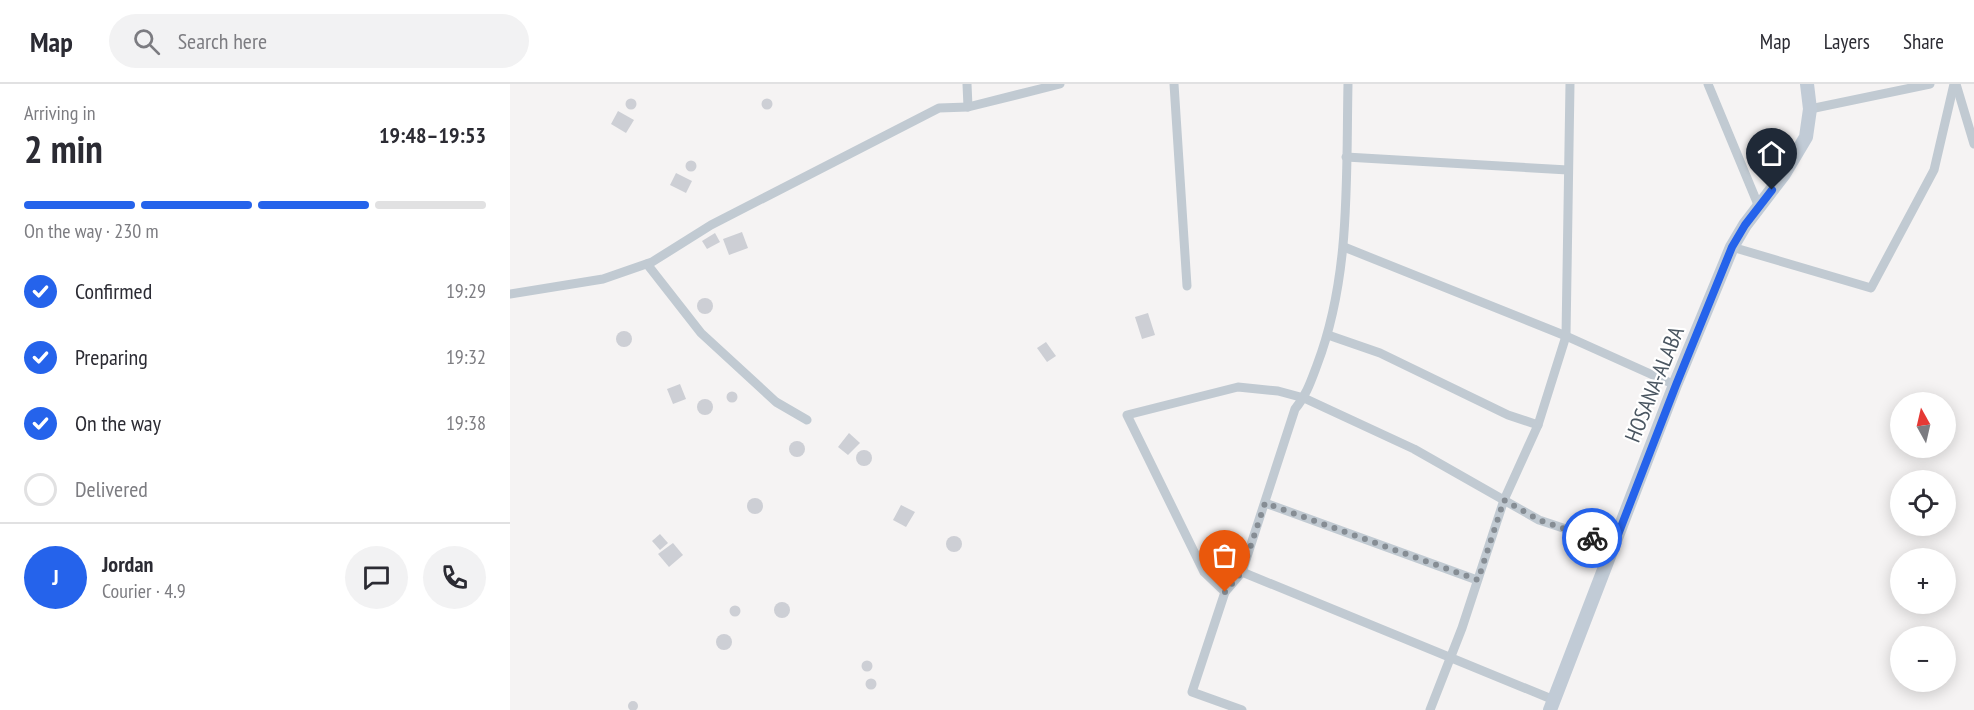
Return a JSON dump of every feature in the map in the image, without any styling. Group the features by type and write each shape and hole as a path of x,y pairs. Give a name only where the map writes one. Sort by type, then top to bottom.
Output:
{"main road":[{"name":"HOSANA-ALABA","path":"1552,705 1732,247 1745,225 1784,174 1806,137 1810,109 1807,84"}],"street":[{"path":"967,84 968,107"},
{"path":"510,294 603,279 647,264 711,225 767,195 939,108 968,107 1060,84"},
{"path":"1174,84 1187,286"},
{"path":"1242,710 1192,692 1225,592 1242,572 1295,409 1304,398 1328,335 1344,247 1348,84"},
{"path":"1430,710 1451,657 1504,500 1538,425 1566,336 1570,84"},
{"path":"1708,84 1759,207"},
{"path":"1810,109 1930,84"},
{"path":"1955,84 1974,144"},
{"path":"1732,247 1871,288 1935,170 1955,84"},
{"path":"1346,157 1568,170"},
{"path":"1344,247 1566,336 1676,385"},
{"path":"647,264 701,333 776,402 807,420"},
{"path":"1328,335 1380,353 1490,407 1538,425"},
{"path":"1225,592 1204,572 1127,415 1238,387 1278,391 1304,398 1414,449 1539,520 1614,545"},
{"path":"1265,503 1478,580"},
{"path":"1242,572 1451,657 1552,705"}],"building":[{"path":"631,98 637,104 631,110 625,104"},
{"path":"767,98 773,104 767,110 761,104"},
{"path":"618,111 634,120 626,133 611,124"},
{"path":"691,160 697,166 691,172 685,166"},
{"path":"676,173 692,181 686,193 670,185"},
{"path":"742,232 748,248 729,255 723,239"},
{"path":"715,233 720,242 707,249 702,241"},
{"path":"705,298 711,300 713,306 711,312 705,314 699,312 697,306 699,300"},
{"path":"1148,313 1155,335 1142,339 1135,317"},
{"path":"624,331 630,333 632,339 630,345 624,347 618,345 616,339 618,333"},
{"path":"1046,342 1056,356 1047,362 1037,348"},
{"path":"680,384 686,399 673,404 667,389"},
{"path":"732,391 738,397 732,403 726,397"},
{"path":"705,399 711,401 713,407 711,413 705,415 699,413 697,407 699,401"},
{"path":"849,433 860,443 848,455 838,447"},
{"path":"797,441 803,443 805,449 803,455 797,457 791,455 789,449 791,443"},
{"path":"864,450 870,452 872,458 870,464 864,466 858,464 856,458 858,452"},
{"path":"755,498 761,500 763,506 761,512 755,514 749,512 747,506 749,500"},
{"path":"901,505 915,512 906,527 893,520"},
{"path":"660,534 668,543 660,550 652,541"},
{"path":"954,536 960,538 962,544 960,550 954,552 948,550 946,544 948,538"},
{"path":"673,543 683,555 669,567 658,554"},
{"path":"782,602 788,604 790,610 788,616 782,618 776,616 774,610 776,604"},
{"path":"735,605 741,611 735,617 729,611"},
{"path":"724,634 730,636 732,642 730,648 724,650 718,648 716,642 718,636"},
{"path":"867,660 873,666 867,672 861,666"},
{"path":"871,678 877,684 871,690 865,684"},
{"path":"633,701 637,702 637,710 633,711 629,710 628,706 629,702"}],"way so far":[{"path":"1225,592 1242,572 1265,503 1478,580 1504,500 1539,520 1592,538"}],"route":[{"path":"1592,538 1614,545 1732,247 1745,225 1772,190"}]}
